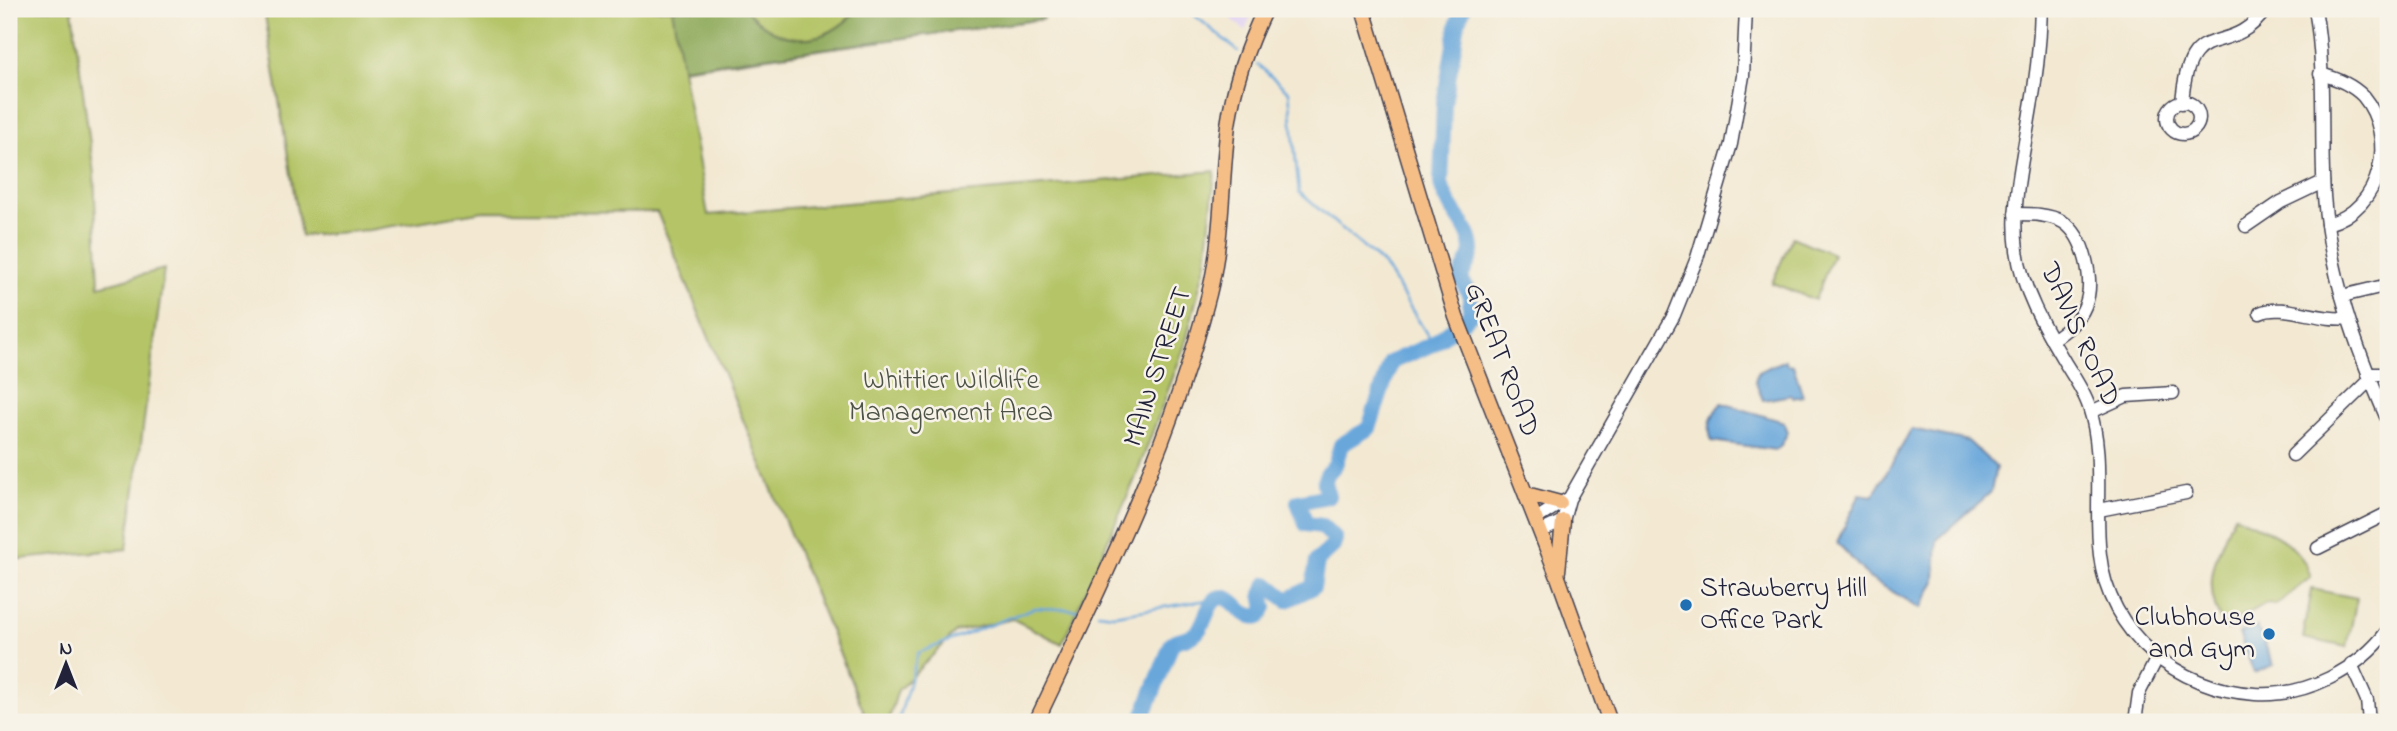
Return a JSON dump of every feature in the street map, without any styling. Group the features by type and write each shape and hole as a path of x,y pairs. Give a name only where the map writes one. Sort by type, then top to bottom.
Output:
{"main road":[{"name":"MAIN STREET","path":"1036,722 1091,610 1130,520 1193,358 1217,256 1232,105 1248,48 1265,9"},
{"name":"GREAT ROAD","path":"1363,9 1456,317 1558,576 1611,722"},
{"path":"1526,494 1564,501"},
{"path":"1558,576 1563,521"}],"street":[{"path":"1538,525 1564,501 1674,315 1697,258 1731,144 1743,76 1746,9"},
{"name":"DAVIS ROAD","path":"2041,9 2037,73 2015,214 2021,274 2052,340 2091,412 2096,434 2099,555 2106,584 2124,622 2157,658 2190,677 2218,688 2261,695 2310,685 2351,664 2375,647 2388,630"},
{"path":"2182,103 2185,71 2193,54 2206,44 2248,30 2266,9"},
{"path":"2315,9 2327,224 2348,318 2388,421"},
{"path":"2320,74 2346,83 2362,94 2378,118 2386,146 2384,165 2373,193 2351,213 2327,224"},
{"path":"2246,226 2281,202 2323,182"},
{"path":"2015,214 2039,215 2062,222 2078,240 2085,259 2088,297 2084,308 2076,320 2052,340"},
{"path":"2342,296 2388,285"},
{"path":"2260,313 2275,309 2325,320 2348,318"},
{"path":"2293,455 2369,377 2388,374"},
{"path":"2091,412 2126,396 2173,393"},
{"path":"2099,510 2186,493"},
{"path":"1538,525 1563,521 1564,501"},
{"path":"2318,548 2388,513"},
{"path":"2135,722 2139,693 2157,658"},
{"path":"2351,664 2367,700 2369,722"}],"shaded area":[{"path":"1221,9 1254,9 1245,31"}],"green space":[{"path":"9,9 72,9 94,174 99,286 164,269 127,549 9,560"},
{"name":"Whittier Wildlife Management Area","path":"264,9 1045,9 1043,19 682,69 708,215 1215,171 1206,261 1185,345 1135,479 1062,644 1013,619 956,632 898,690 888,722 868,722 657,212 484,211 370,230 301,236"},
{"path":"672,9 745,9 772,31 802,38 816,37 831,31 858,9 1045,9 1043,19 682,68"},
{"path":"1792,237 1833,254 1815,300 1772,283"},
{"path":"2234,515 2290,545 2306,564 2311,577 2276,605 2266,604 2238,618 2240,628 2226,630 2213,600 2212,586 2216,559"},
{"path":"2312,589 2357,598 2347,647 2303,638"}],"water":[{"path":"1785,360 1786,364 1793,365 1803,396 1793,398 1791,395 1763,400 1755,381 1758,372"},
{"path":"1722,403 1784,422 1788,432 1780,447 1775,450 1712,441 1711,420"},
{"path":"1912,429 1968,441 1996,467 1991,492 1937,540 1935,581 1921,608 1869,578 1837,542 1860,494 1873,496"},
{"path":"2257,626 2274,665 2254,673 2239,633"}],"waterway":[{"path":"1187,9 1238,51"},
{"path":"1143,722 1172,643 1196,633 1215,600 1226,598 1243,612 1259,617 1265,607 1262,594 1267,584 1287,600 1313,587 1317,561 1333,546 1335,539 1322,526 1306,524 1298,502 1328,496 1324,483 1327,474 1335,465 1341,445 1369,428 1391,362 1433,344 1470,315 1470,296 1461,278 1472,251 1471,242 1443,192 1441,183 1444,103 1458,22 1463,9"},
{"path":"1257,64 1289,92 1299,192 1384,265 1433,344"},
{"path":"1098,613 1114,615 1214,599"},
{"path":"898,722 918,653 1034,608 1082,610"}],"place":[{"name":"Strawberry Hill Office Park","path":"1686,605"},
{"name":"Clubhouse and Gym","path":"2269,634"}]}
